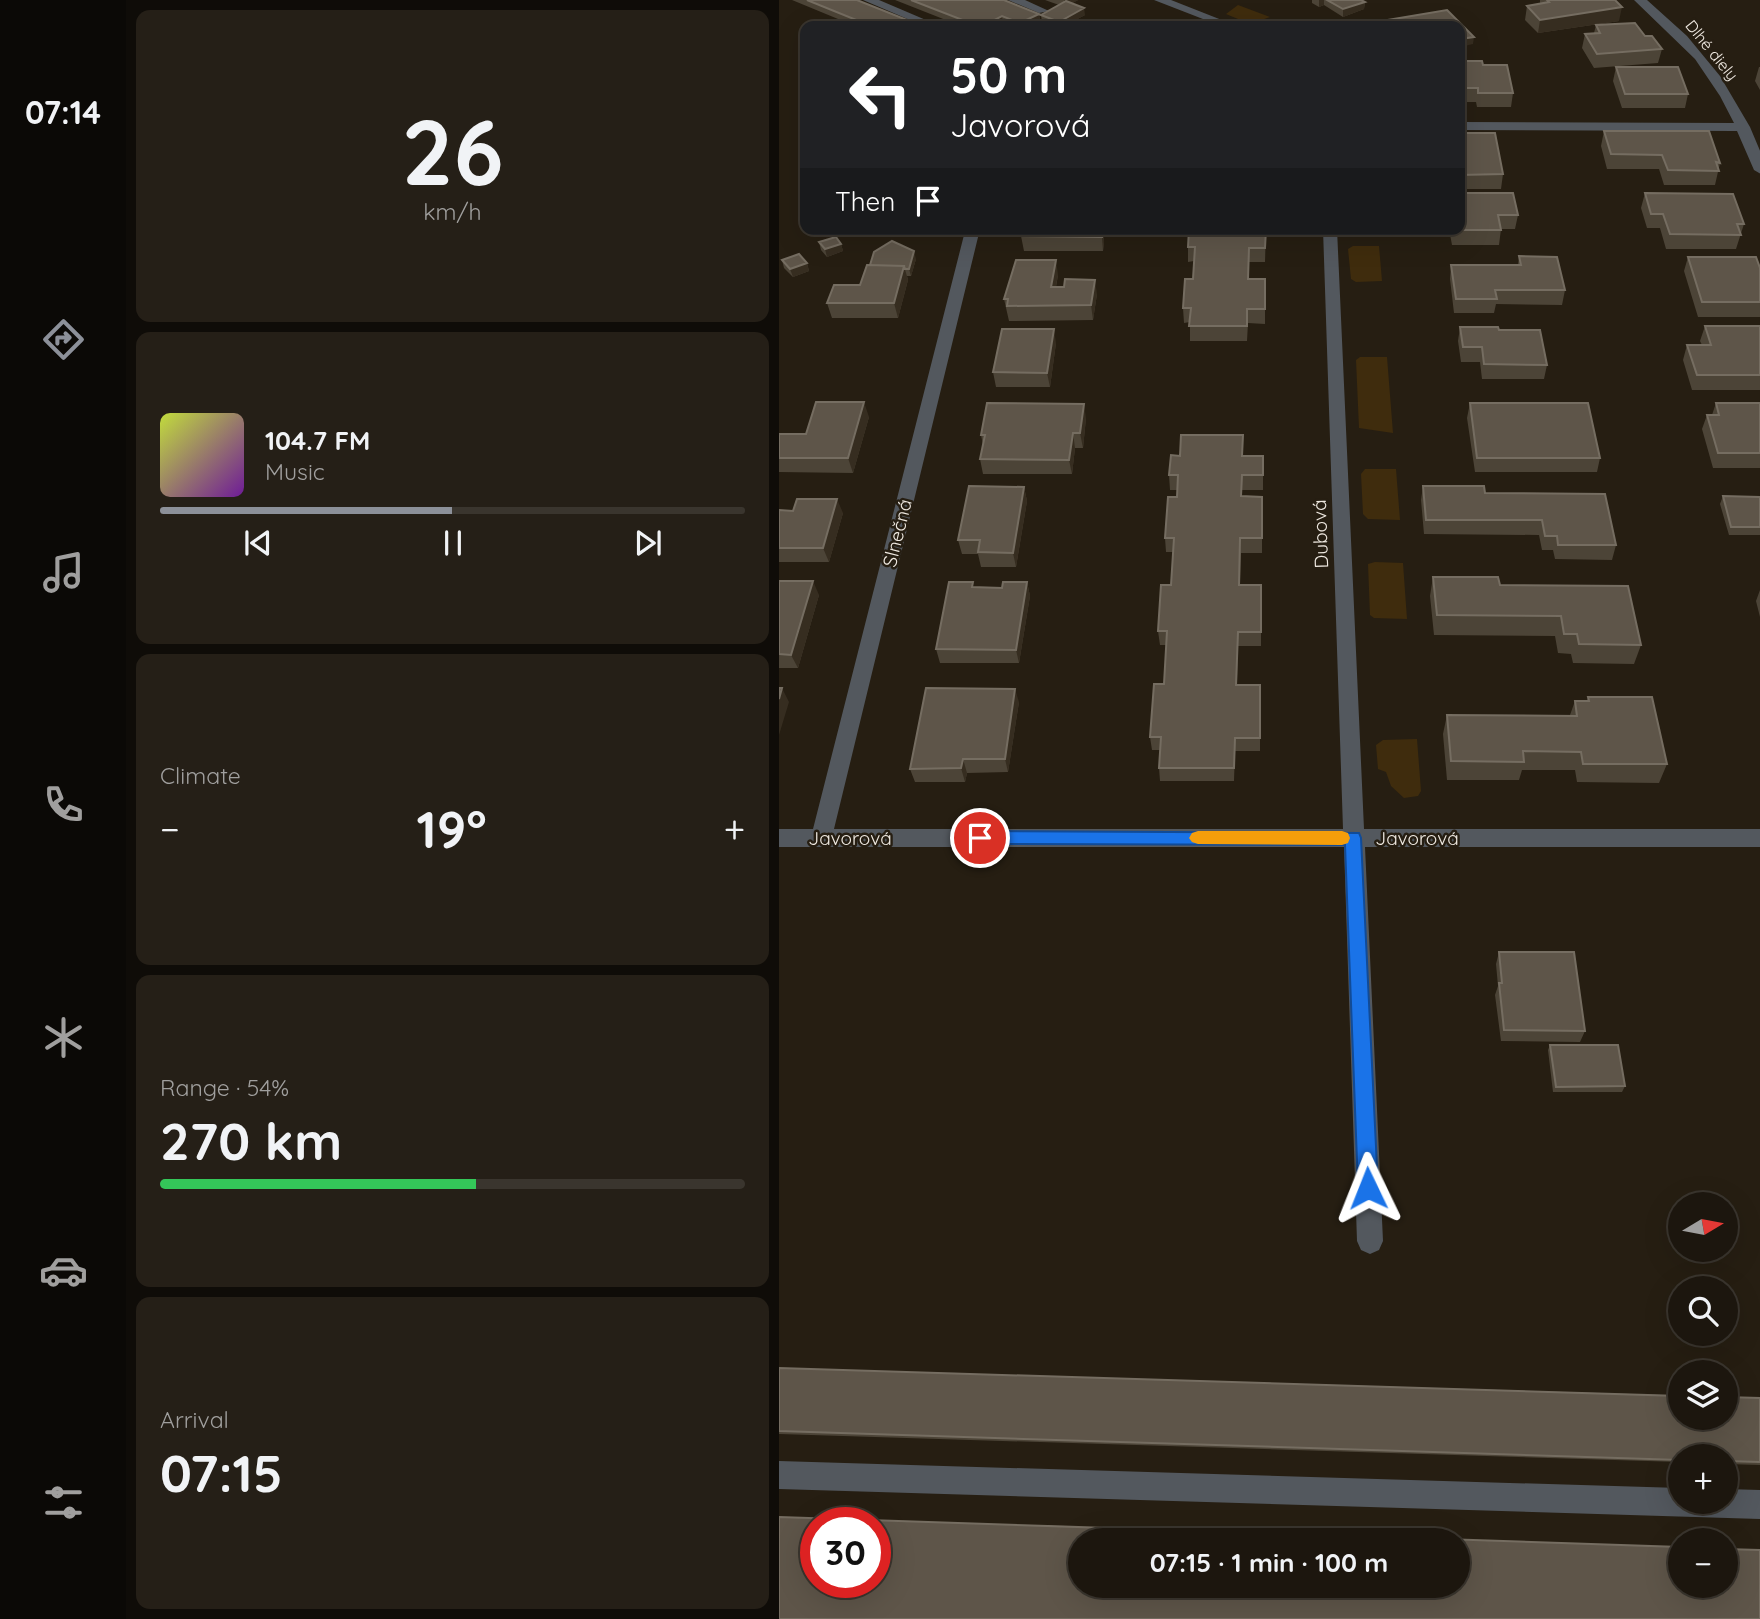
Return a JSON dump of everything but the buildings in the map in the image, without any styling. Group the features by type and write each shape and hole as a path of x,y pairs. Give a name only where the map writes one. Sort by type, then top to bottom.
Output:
{"street":[{"path":"869,0 922,21"},
{"path":"1014,0 1043,11"},
{"path":"1160,0 1217,21"},
{"name":"Dlhé diely","path":"1640,0 1679,33 1724,90 1743,127 1760,170"},
{"path":"1465,126 1743,127"},
{"name":"Slnečná","path":"821,838 972,235"},
{"name":"Dubová","path":"1330,235 1371,1241"},
{"name":"Javorová","path":"779,838 1760,838"},
{"path":"779,1475 1760,1505"}],"shaded area":[{"path":"1238,5 1270,17 1259,21 1243,21 1226,14"},
{"path":"1353,246 1379,246 1382,281 1356,282 1351,279 1348,249"},
{"path":"1360,357 1387,357 1393,433 1359,428 1356,360"},
{"path":"1365,469 1396,469 1400,520 1368,519 1363,514 1361,474"},
{"path":"1403,563 1407,619 1374,618 1370,615 1368,564"},
{"path":"1417,739 1421,791 1418,796 1404,798 1391,786 1386,772 1378,769 1376,745 1383,740"}],"slow traffic":[{"path":"1198,838 1342,838"}],"route":[{"path":"980,838 1353,838 1368,1188"}]}
